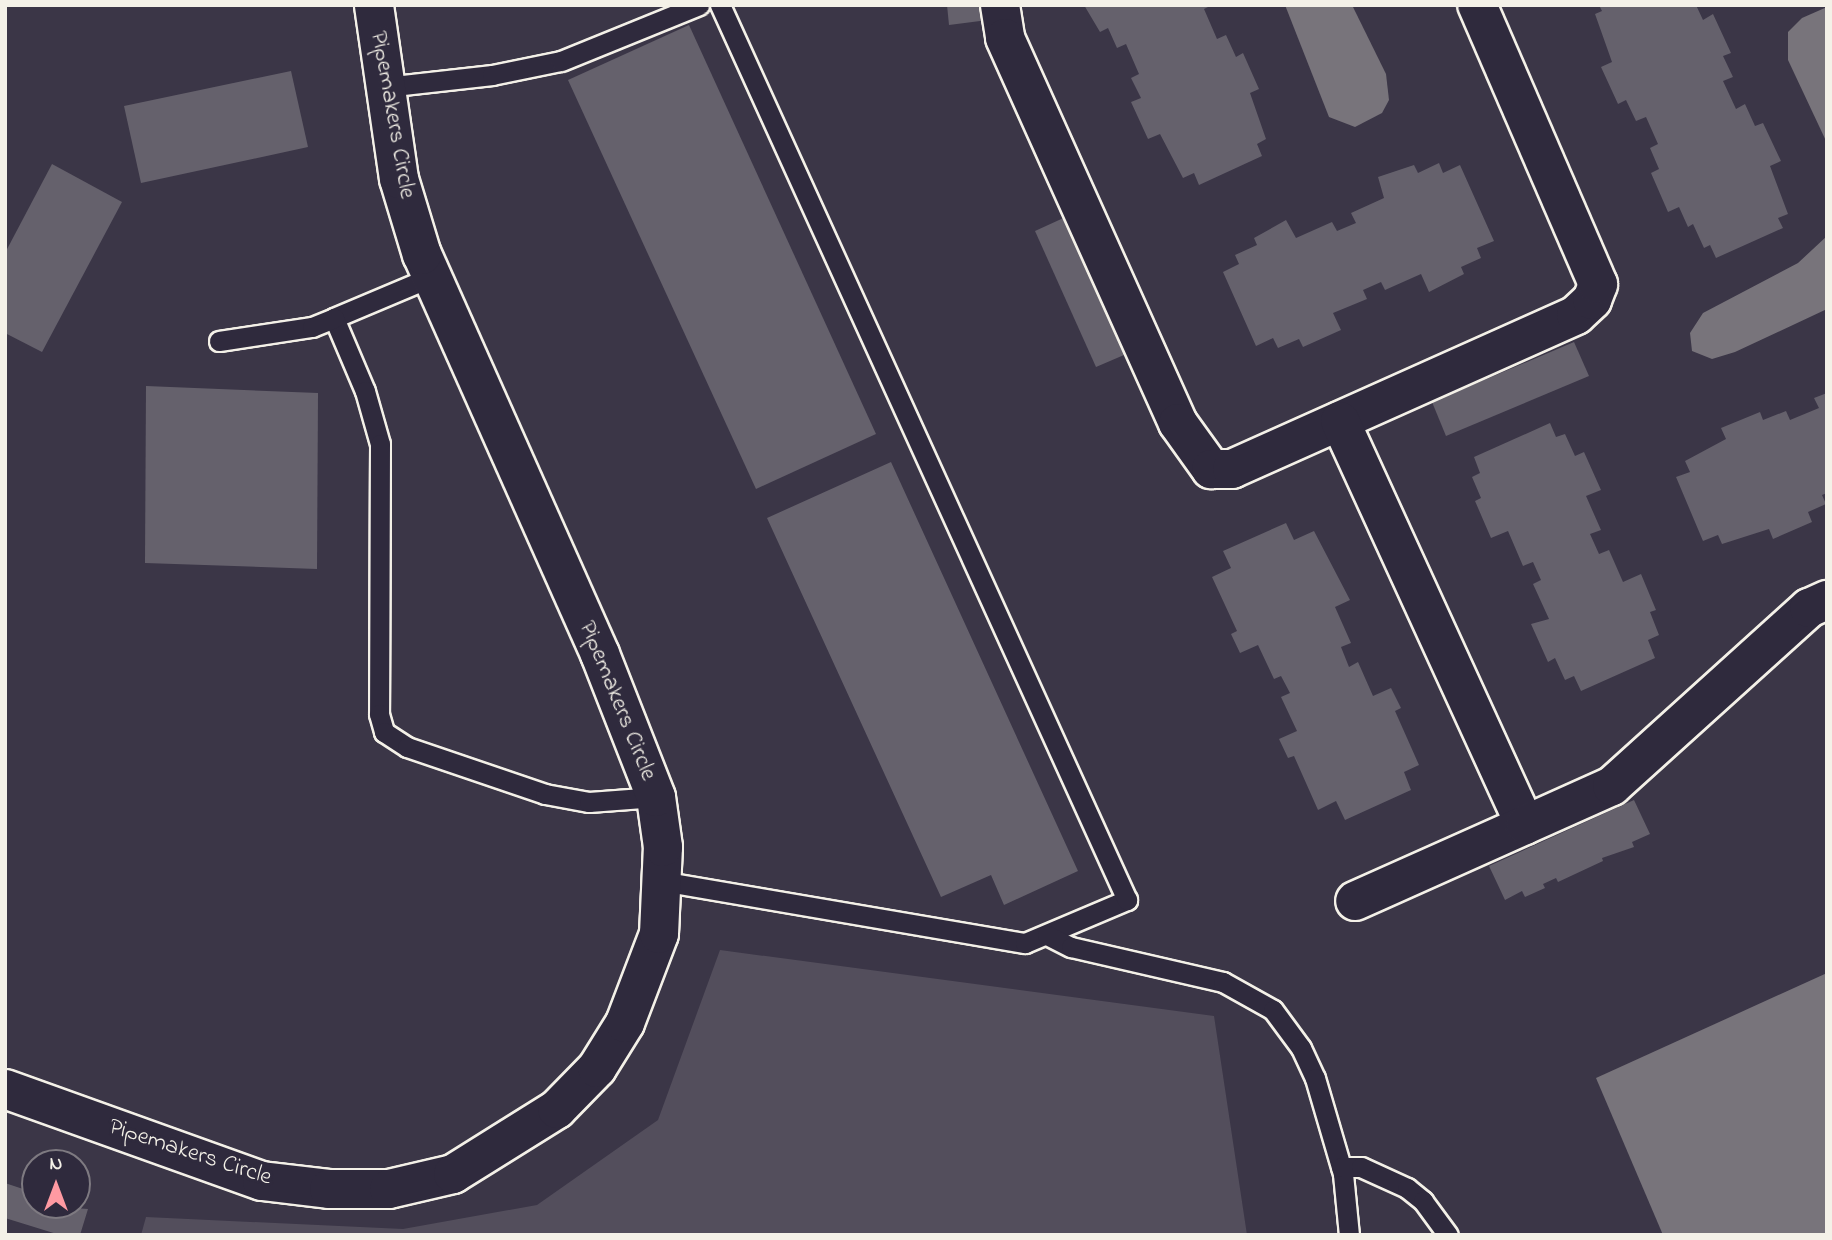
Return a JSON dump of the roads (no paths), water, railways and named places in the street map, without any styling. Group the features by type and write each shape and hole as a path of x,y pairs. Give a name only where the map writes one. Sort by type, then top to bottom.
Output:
{"street":[{"name":"Pipemakers Circle","path":"5,1089 262,1181 329,1189 389,1189 453,1174 557,1109 597,1069 625,1023 659,934 663,847 656,797 600,654 431,277 399,179 374,5"},
{"path":"1000,5 1004,38 1194,450 1211,469 1232,469 1576,315 1592,300 1598,284 1476,5"},
{"path":"1340,421 1525,825"},
{"path":"1354,901 1612,786 1809,608 1827,600"}],"lane":[{"path":"385,86 492,75 562,61 699,5"},
{"path":"662,881 1025,943 1127,900 720,5"},
{"path":"219,341 312,327 431,277"},
{"path":"334,318 370,403 380,444 379,714 384,732 407,747 545,794 589,802 656,797"},
{"path":"1047,935 1071,947 1223,982 1273,1010 1301,1048 1315,1078 1341,1167 1349,1235"},
{"path":"1341,1167 1361,1167 1407,1188 1423,1201 1448,1235"}]}
